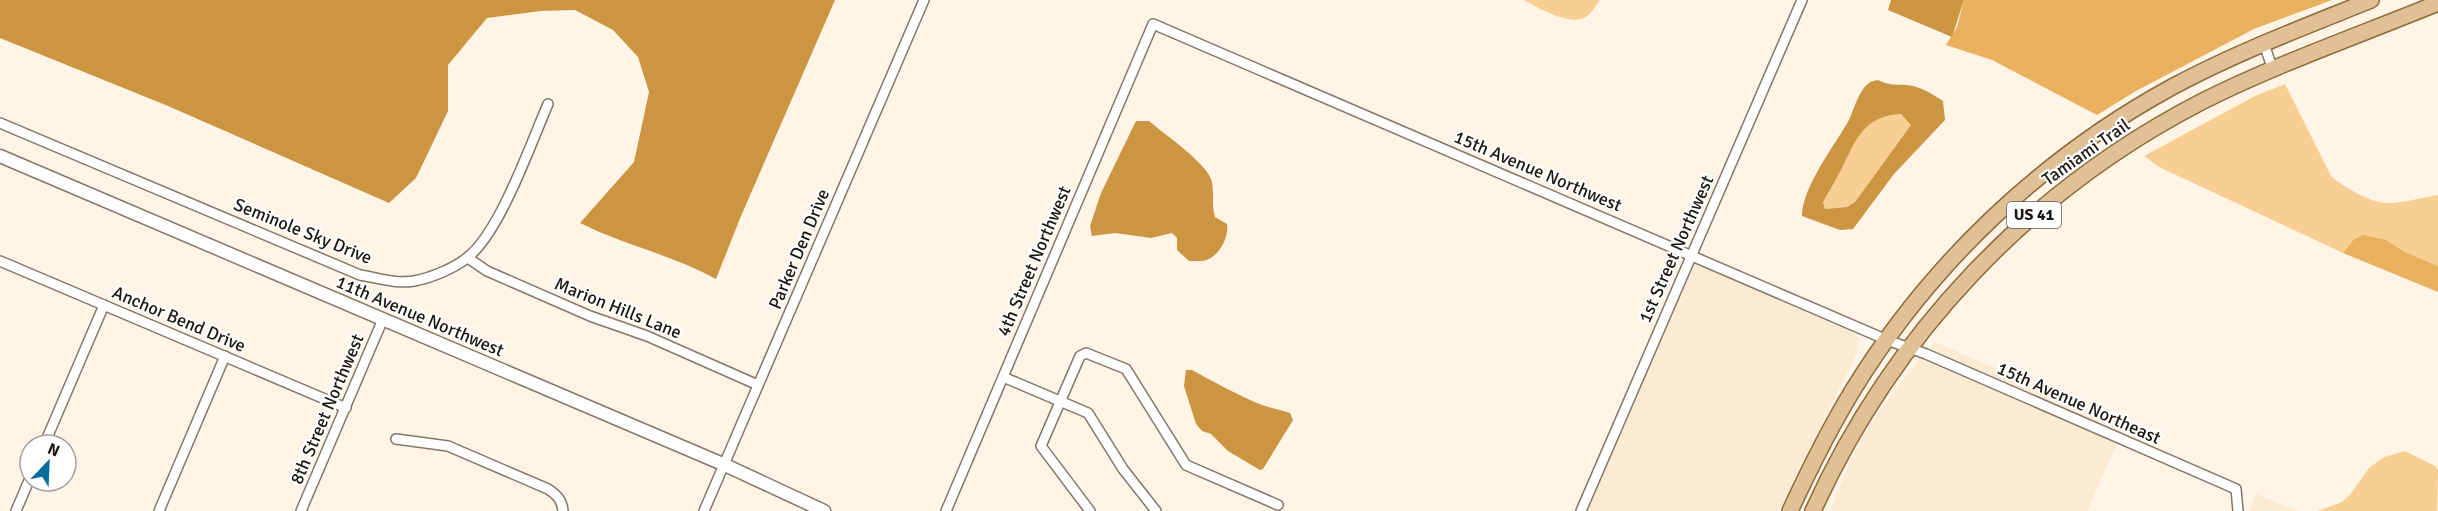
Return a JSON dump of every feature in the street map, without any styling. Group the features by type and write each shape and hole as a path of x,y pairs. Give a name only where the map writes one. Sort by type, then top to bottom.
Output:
{"main road":[{"name":"Tamiami Trail","path":"1790,511 1835,420 1887,340 1971,238 2057,162 2095,134 2164,92 2264,44 2371,0"},
{"name":"Tamiami Trail","path":"1813,511 1857,425 1908,348 1952,294 1985,260 2012,234 2074,183 2133,141 2204,101 2273,70 2438,3"}],"street":[{"name":"Parker Den Drive","path":"705,511 924,0"},
{"name":"1st Street Northwest","path":"1581,511 1802,0"},
{"name":"15th Avenue Northwest","path":"1153,24 1908,348"},
{"name":"4th Street Northwest","path":"946,511 1153,24"},
{"path":"2264,44 2273,70"},
{"name":"Seminole Sky Drive","path":"0,123 360,275 394,282 415,281 443,271 468,258 486,238 497,220 548,104"},
{"name":"11th Avenue Northwest","path":"0,156 725,465 824,511"},
{"name":"Marion Hills Lane","path":"468,258 487,271 590,316 647,336 758,385"},
{"name":"Anchor Bend Drive","path":"0,261 346,408"},
{"path":"49,433 104,305"},
{"name":"8th Street Northwest","path":"302,511 383,320"},
{"name":"15th Avenue Northeast","path":"1908,348 2236,489 2238,511"},
{"path":"1090,511 1041,446 1080,356 1086,353 1126,369 1186,465 1278,505"},
{"path":"159,511 225,356"},
{"path":"1003,377 1088,412 1123,469 1156,511"},
{"path":"396,439 448,446 518,476 558,496 563,511"},
{"path":"16,511 24,493"}],"shaded area":[{"path":"0,0 835,0 716,279 682,263 580,223 634,162 649,92 638,57 613,30 575,10 541,11 487,18 448,65 448,111 416,178 389,203 168,106 0,38"},
{"path":"1524,0 1600,0 1589,15 1577,20 1553,15"},
{"path":"1891,0 1964,0 1952,37 1888,10"},
{"path":"1964,0 2332,0 2254,29 2136,91 2097,115 1992,60 1946,45 1957,27"},
{"path":"1878,80 1889,84 1912,86 1930,93 1943,101 1945,120 1894,174 1853,229 1840,230 1802,216 1807,192 1820,166 1849,120 1865,86","holes":["1901,114 1911,125 1855,202 1847,207 1825,209 1823,202 1857,139 1870,124 1878,119"]},
{"path":"2285,84 2331,176 2336,180 2365,197 2386,203 2438,195 2438,266 2405,252 2386,240 2354,239 2343,253 2159,167 2144,156 2255,96"},
{"path":"1901,114 1911,125 1855,202 1847,207 1825,209 1823,202 1863,130 1878,119"},
{"path":"1136,121 1149,121 1193,157 1211,179 1215,217 1227,224 1227,229 1220,248 1209,259 1189,261 1177,250 1177,238 1172,233 1151,238 1115,233 1092,236 1090,226 1101,193"},
{"path":"2364,235 2386,240 2405,252 2438,266 2438,292 2343,253 2354,239"},
{"path":"1695,263 1849,330 1859,338 1856,355 1779,511 1586,511"},
{"path":"1935,342 2125,425 2121,433 1929,348"},
{"path":"1920,358 2117,443 2087,511 1830,511 1850,462 1873,419"},
{"path":"1186,370 1192,370 1257,403 1290,413 1293,420 1263,469 1260,470 1228,451 1211,434 1202,431 1196,424 1184,386"},
{"path":"2405,451 2435,466 2438,470 2437,511 2318,511 2342,502 2350,495 2369,468 2384,457"},
{"path":"2256,494 2295,510 2295,511 2249,511"}]}
